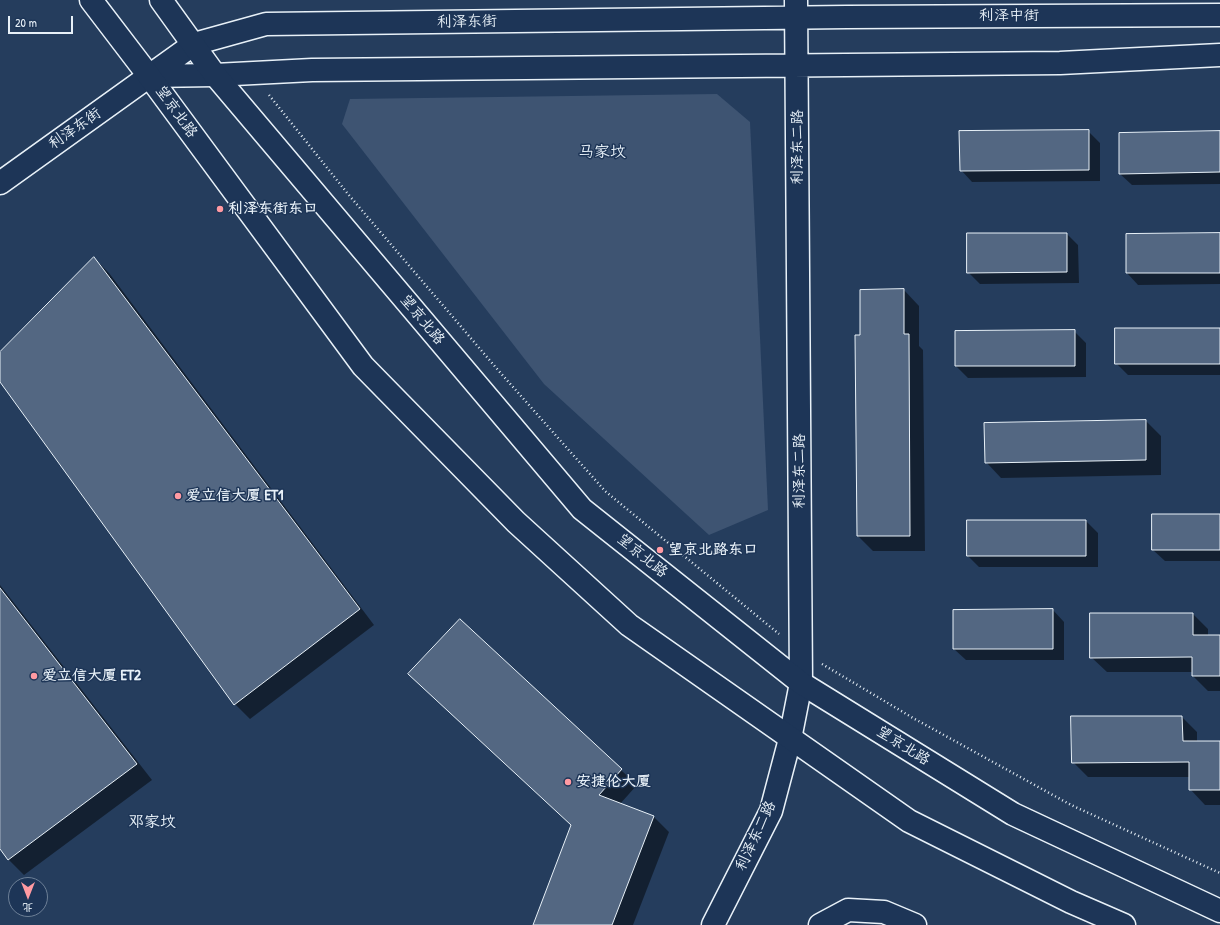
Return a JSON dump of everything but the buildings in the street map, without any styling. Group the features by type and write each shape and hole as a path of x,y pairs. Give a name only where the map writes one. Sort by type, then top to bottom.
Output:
{"street":[{"name":"望京北路","path":"91,0 149,76 363,366 516,522 629,625 909,821 1071,902 1124,925"},
{"name":"望京北路","path":"161,0 215,75 582,509 801,683 1013,814 1220,911"},
{"name":"利泽东街","path":"0,182 194,44 266,24 797,9"},
{"name":"利泽中街","path":"797,9 1220,15"},
{"name":"利泽东二路","path":"714,925 771,812 790,739 801,683 797,9"},
{"path":"149,76 215,75 312,70 1060,63 1220,55"},
{"path":"820,925 848,910 884,912 915,925"}],"path":[{"path":"263,93 270,95 353,200 498,370 605,491 801,651 913,718 1071,805 1220,873"}],"shaded area":[{"path":"717,94 750,122 768,510 709,535 544,384 342,124 350,99"}],"place":[{"name":"利泽东街东口","path":"220,209"},
{"name":"爱立信大厦 ET1","path":"178,496"},
{"name":"望京北路东口","path":"660,550"},
{"name":"爱立信大厦 ET2","path":"34,676"},
{"name":"安捷伦大厦","path":"568,782"}],"district":[{"name":"马家坟","path":"602,153"},
{"name":"邓家坟","path":"152,823"}]}
